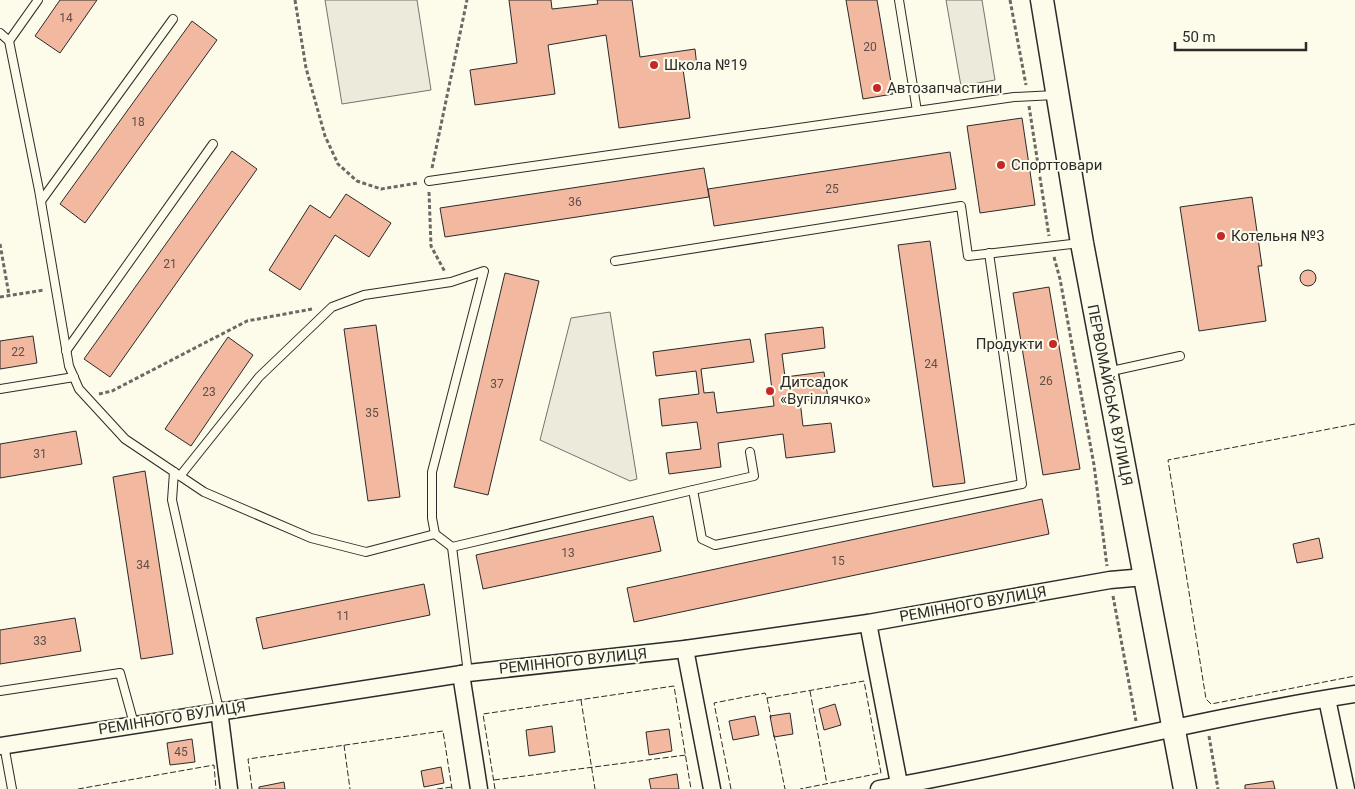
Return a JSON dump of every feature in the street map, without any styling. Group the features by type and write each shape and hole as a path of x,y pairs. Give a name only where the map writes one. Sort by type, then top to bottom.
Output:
{"main road":[{"name":"ПЕРВОМАЙСЬКА ВУЛИЦЯ","path":"1042,0 1105,372 1185,789"}],"street":[{"name":"РЕМІННОГО ВУЛИЦЯ","path":"2,745 219,710 465,674 685,649 868,622 1110,580 1145,577"},
{"path":"868,622 899,787"},
{"path":"685,649 712,789"},
{"path":"465,674 479,789"},
{"path":"879,789 899,787 1139,737 1206,721 1355,694"},
{"path":"1327,698 1346,789"},
{"path":"219,710 229,789"}],"lane":[{"path":"9,40 38,0"},
{"path":"900,0 916,111"},
{"path":"41,201 173,19"},
{"path":"0,34 9,40 41,201 66,351 79,389 125,439 204,492 311,538 366,552 435,534"},
{"path":"429,181 1014,97 1057,95"},
{"path":"66,351 213,144"},
{"path":"615,260 961,206 968,256 1082,243"},
{"path":"693,490 702,539 716,545 1022,484 989,254"},
{"path":"219,710 172,500 177,474 259,377 332,307 364,295 451,282 484,271 432,472 432,518 435,534 452,547 465,674"},
{"path":"1105,372 1180,356"},
{"path":"0,389 74,377"},
{"path":"452,547 754,476 750,452"},
{"path":"0,691 120,672 134,724"},
{"path":"2,745 12,789"}],"path":[{"path":"295,0 306,68 325,136 338,164 357,181 381,189 429,181"},
{"path":"451,282 431,246 429,181 467,0"},
{"path":"1010,0 1028,97 1050,246 1060,279 1094,465 1110,580 1139,737"},
{"path":"0,244 9,295"},
{"path":"0,297 33,291 56,290"},
{"path":"86,396 112,391 247,321 301,310 332,307"},
{"path":"1206,721 1218,789"}],"shaded area":[{"path":"325,0 417,0 431,90 342,104"},
{"path":"946,0 982,0 995,80 961,86"},
{"path":"610,312 637,479 630,481 540,440 571,318"}],"building":[{"path":"60,0 97,0 60,53 35,36"},
{"name":"Школа №19","path":"509,0 551,0 552,9 598,4 597,0 632,0 640,57 695,49 697,67 683,69 690,118 619,128 606,35 548,45 555,94 475,105 470,70 517,63"},
{"path":"846,0 877,0 893,94 863,99"},
{"path":"192,21 217,40 85,223 60,204"},
{"path":"1022,118 1035,205 980,213 967,126"},
{"path":"232,151 257,169 110,377 84,359"},
{"path":"950,152 956,189 714,226 708,189"},
{"path":"704,168 709,197 445,237 440,208"},
{"path":"346,194 391,223 369,257 335,235 300,290 269,270 310,205 330,218"},
{"name":"Котельня №3","path":"1252,197 1262,266 1258,266 1266,321 1199,331 1180,207"},
{"path":"930,241 965,483 933,487 898,245"},
{"path":"1308,270 1316,278 1308,286 1300,278"},
{"path":"505,273 539,281 488,495 454,487"},
{"path":"1049,287 1080,469 1043,475 1013,293"},
{"path":"376,325 400,497 368,501 344,329"},
{"path":"823,327 825,348 782,354 785,377 824,372 828,398 800,401 803,426 831,423 835,452 786,458 783,434 718,443 721,467 669,474 666,453 701,449 697,422 662,426 659,399 699,394 696,371 656,376 653,352 750,339 754,362 701,369 704,393 714,392 717,413 774,406 765,334"},
{"path":"33,336 37,363 0,369 0,341"},
{"path":"228,337 253,355 191,446 165,429"},
{"path":"76,431 82,464 0,478 0,444"},
{"path":"145,471 173,654 141,659 113,477"},
{"path":"1042,499 1049,534 634,622 627,588"},
{"path":"653,516 661,551 483,589 476,555"},
{"path":"1319,538 1323,558 1297,563 1293,544"},
{"path":"424,584 430,615 263,649 256,618"},
{"path":"75,618 81,651 0,664 0,630"},
{"path":"835,704 841,725 824,730 819,709"},
{"path":"790,713 793,734 774,737 770,716"},
{"path":"755,716 759,735 733,740 729,721"},
{"path":"552,726 555,752 529,756 526,730"},
{"path":"669,729 672,751 649,755 646,732"},
{"path":"192,739 195,762 170,765 167,743"},
{"path":"441,767 444,783 424,787 421,771"},
{"path":"677,774 679,789 651,789 649,779"},
{"path":"1273,781 1275,789 1245,789 1245,785"},
{"path":"284,782 285,789 259,789 259,787"}],"fence":[{"path":"1355,424 1168,460 1206,699 1211,704 1355,676"},
{"path":"731,789 714,703 765,693 767,698 864,681 881,773 800,789"},
{"path":"495,789 483,714 674,686 691,789"},
{"path":"810,691 827,784"},
{"path":"767,698 771,718"},
{"path":"581,700 595,789"},
{"path":"252,789 248,759 443,731 452,789"},
{"path":"774,735 785,789"},
{"path":"344,745 350,789"},
{"path":"494,780 686,755"},
{"path":"78,789 214,765 216,789"},
{"path":"437,789 452,787"}],"place":[{"name":"Школа №19","path":"654,65"},
{"name":"Автозапчастини","path":"877,88"},
{"name":"Спорттовари","path":"1001,165"},
{"name":"Котельня №3","path":"1221,236"},
{"name":"Продукти","path":"1053,344"},
{"name":"Дитсадок «Вугіллячко»","path":"770,391"}]}
